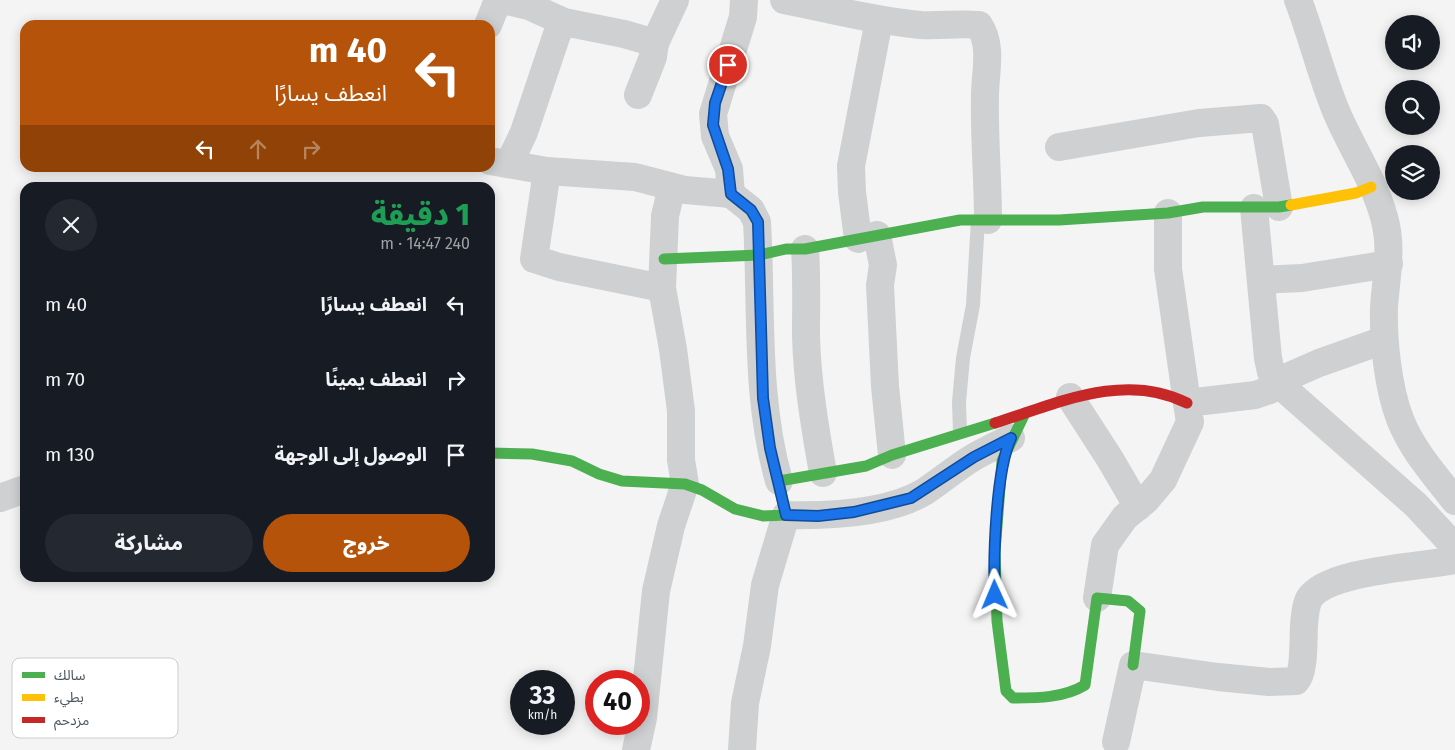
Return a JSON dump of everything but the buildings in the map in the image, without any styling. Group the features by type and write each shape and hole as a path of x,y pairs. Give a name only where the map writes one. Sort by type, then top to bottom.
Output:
{"street":[{"path":"490,20 498,0"},
{"path":"502,0 529,6 564,22 624,34 655,44"},
{"path":"638,95 653,57 655,44 675,0"},
{"path":"731,194 728,169 715,136 713,114 743,18 744,0"},
{"path":"784,0 879,20 924,25 959,22 979,25 985,33 987,48 983,220"},
{"path":"1298,0 1336,111 1364,167 1384,218 1389,243 1389,264 1384,307 1384,340 1400,418 1415,447 1455,500"},
{"path":"879,20 851,166 852,192 868,237 883,265 880,284 885,386 892,455"},
{"path":"564,22 551,53 524,132 499,162 547,171 635,177 672,187 731,194 751,210 758,222 763,398 770,448 780,481 786,515 765,585 757,646 745,703 742,750"},
{"path":"1059,147 1199,123 1261,118 1265,124 1267,207 1261,280 1268,358 1272,372 1278,381 1416,505 1455,547"},
{"path":"547,171 534,260 662,288"},
{"path":"636,750 643,718 656,591 671,526 685,484 681,460 681,412 662,288 665,216 672,187"},
{"path":"664,259 759,255 786,249 805,249 960,220 1059,220 1146,213 1168,214 1203,207 1267,207 1356,192 1371,187"},
{"path":"1025,413 1011,438 1002,461 994,582 1002,670 1006,691 1013,698 1074,691 1085,685 1105,545 1114,530 1157,490 1190,422 1168,269 1168,214"},
{"path":"805,249 808,288 806,335 810,381 823,473"},
{"path":"1261,280 1321,275 1389,264"},
{"path":"780,481 857,469 879,463 892,455 960,432 1025,413 1070,397 1103,390 1149,390 1172,395 1187,403 1254,395 1270,390 1278,381 1319,363 1384,340"},
{"path":"1070,397 1138,507"},
{"path":"495,453 532,454 572,460 599,474 622,482 685,484 702,490 735,509 762,516 818,516 854,512 911,498 974,457 1011,438"},
{"path":"0,498 20,491"},
{"path":"1134,665 1218,677 1269,682 1296,681 1300,677 1306,608 1310,599 1318,590 1344,578 1455,560"},
{"path":"1097,598 1128,601 1140,611 1134,665 1116,742"}],"lane":[{"path":"960,432 959,402 963,358 973,305 983,220"}],"traffic: fast":[{"path":"664,259 759,255 786,249 805,249 960,220 1059,220 1168,213 1203,207 1279,207 1291,205"},
{"path":"1025,413 1002,461 995,552 997,621 1006,691 1013,698 1041,697 1068,693 1085,685 1097,598 1128,601 1140,611 1133,665"},
{"path":"495,453 532,454 572,461 599,474 622,481 685,484 702,490 735,509 763,516 786,515 779,481 866,466 892,455 995,423"}],"traffic: slow":[{"path":"1291,205 1356,193 1371,187"}],"traffic: jam":[{"path":"995,423 1066,400 1115,390 1139,390 1163,394 1187,403"}],"route":[{"path":"728,65 715,103 713,125 715,136 728,169 731,194 751,210 758,222 763,398 770,448 780,481 786,515 818,516 854,512 898,503 924,492 974,457 1011,438 1002,461 995,552 995,595"}]}
